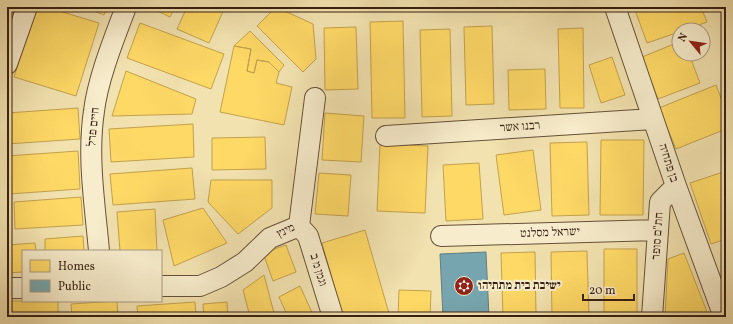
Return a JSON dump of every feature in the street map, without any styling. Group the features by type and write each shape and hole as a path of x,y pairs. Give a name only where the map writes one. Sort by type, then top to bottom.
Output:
{"street":[{"path":"7,64 27,7"},
{"name":"חיים פרל","path":"99,250 91,152 94,111 107,58 126,7"},
{"name":"בן פתחיה","path":"615,7 676,186 724,317"},
{"name":"מינץ","path":"162,286 200,286 221,277 245,262 270,238 298,226 315,98"},
{"name":"רבנו אשר","path":"386,136 653,119"},
{"name":"חת\"ם סופר","path":"652,317 660,202 676,186"},
{"name":"וגמן מ ב","path":"298,226 308,236 333,317"},
{"name":"ישראל מסלנט","path":"442,236 658,230"},
{"path":"7,288 22,288"}],"building: Homes":[{"path":"35,7 46,7 99,23 76,96 14,77"},
{"path":"84,7 107,7 104,15"},
{"path":"149,7 175,7 170,17"},
{"path":"187,7 225,7 209,43 177,29"},
{"path":"276,7 313,24 316,59 303,72 257,26"},
{"path":"643,7 701,7 707,22 671,22 671,35 647,43 635,10"},
{"path":"7,10 14,12 8,35 7,35"},
{"path":"403,21 405,118 372,118 370,22"},
{"path":"140,23 224,54 211,89 127,58"},
{"path":"492,26 494,104 466,105 464,27"},
{"path":"356,27 358,89 325,90 324,28"},
{"path":"583,28 584,108 560,108 558,29"},
{"path":"450,29 452,116 422,117 420,30"},
{"path":"250,31 284,65 279,72 269,62 257,60 254,73 247,71 251,49 234,46"},
{"path":"671,45 671,62 692,62 700,83 658,99 642,57"},
{"path":"234,46 251,49 247,71 254,73 257,60 269,62 279,72 276,83 292,87 284,125 220,112"},
{"path":"612,57 625,95 601,103 589,65"},
{"path":"545,69 546,109 509,110 508,70"},
{"path":"126,71 196,99 192,114 112,116"},
{"path":"716,85 726,111 726,129 676,149 659,108"},
{"path":"78,108 80,139 7,144 7,113"},
{"path":"325,113 364,116 361,162 322,160"},
{"path":"193,124 194,157 111,162 109,129"},
{"path":"265,137 266,169 212,170 212,138"},
{"path":"601,140 644,140 643,215 600,215"},
{"path":"587,142 589,215 552,216 550,143"},
{"path":"380,144 428,146 425,213 377,211"},
{"path":"533,150 541,210 504,215 496,155"},
{"path":"78,151 80,189 9,194 7,156"},
{"path":"479,163 483,219 446,221 443,165"},
{"path":"192,168 195,199 113,205 110,174"},
{"path":"723,172 726,180 726,239 711,244 690,183"},
{"path":"319,173 351,175 348,216 315,214"},
{"path":"211,180 272,180 272,208 238,234 208,202"},
{"path":"81,197 83,225 15,229 14,202"},
{"path":"203,208 227,243 174,266 163,220"},
{"path":"155,209 157,250 120,250 117,212"},
{"path":"365,230 390,317 343,317 322,243"},
{"path":"83,236 84,250 45,250 45,239"},
{"path":"35,243 36,250 22,250 22,272 7,273 7,245"},
{"path":"286,245 296,272 273,281 263,253"},
{"path":"604,249 637,249 637,317 604,317"},
{"path":"587,251 589,317 552,317 551,252"},
{"path":"535,252 536,317 503,317 501,253"},
{"path":"684,253 709,317 665,317 668,259"},
{"path":"264,275 275,317 250,317 243,290"},
{"path":"300,286 314,317 288,317 279,297"},
{"path":"399,290 431,291 430,317 398,317"},
{"path":"12,301 58,302 58,317 12,317"},
{"path":"117,302 118,317 72,317 71,304"},
{"path":"195,302 196,317 138,317 137,306"},
{"path":"227,302 228,317 204,317 203,304"}],"building: Public":[{"name":"ישיבת בית מתתיהו","path":"486,252 489,317 443,317 440,254"}],"place":[{"name":"ישיבת בית מתתיהו","path":"464,286"}]}
